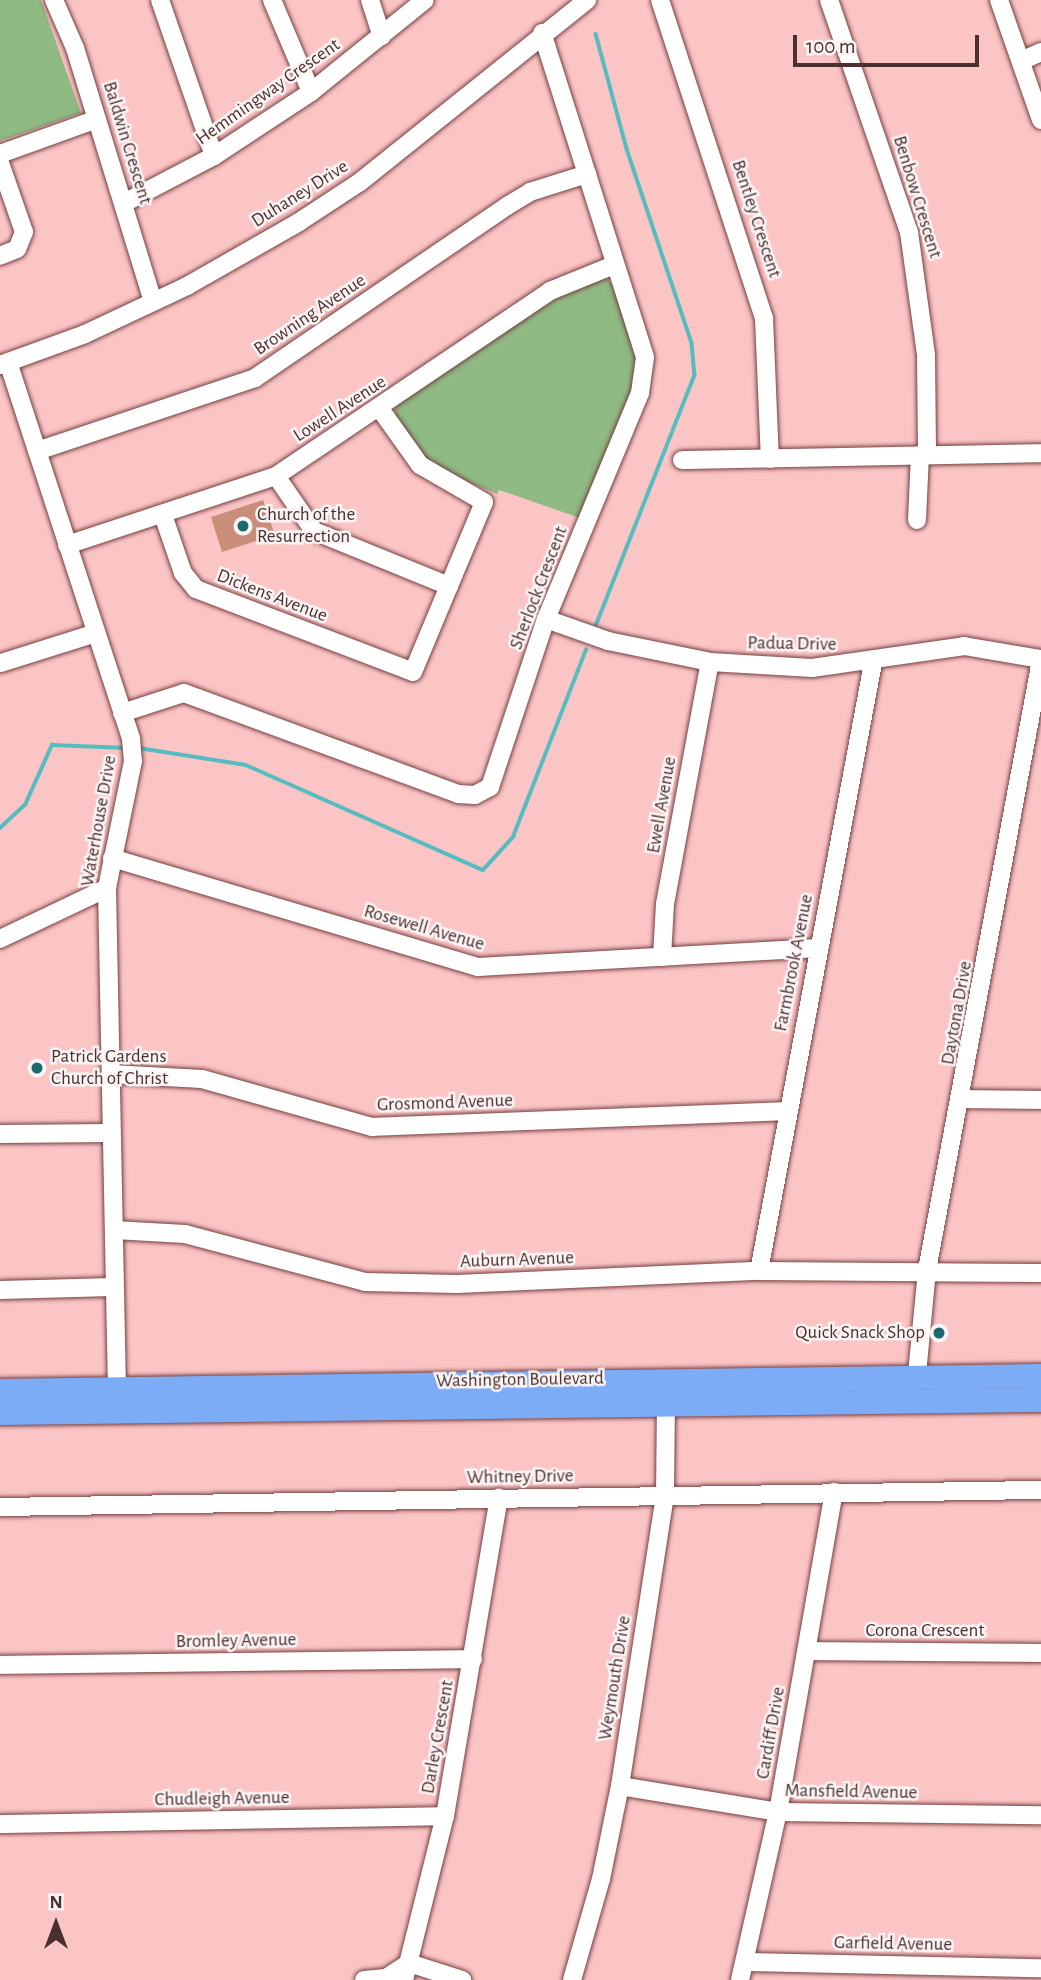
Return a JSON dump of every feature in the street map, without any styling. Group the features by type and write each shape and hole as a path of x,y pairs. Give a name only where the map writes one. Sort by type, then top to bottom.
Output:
{"highway":[{"name":"Washington Boulevard","path":"0,1391 666,1377 917,1374 1041,1376"},
{"name":"Washington Boulevard","path":"0,1413 1041,1400"}],"street":[{"name":"Baldwin Crescent","path":"54,0 97,120 153,301"},
{"path":"160,0 214,156"},
{"path":"272,0 311,92"},
{"path":"370,0 382,36"},
{"name":"Hemmingway Crescent","path":"124,203 214,156 311,92 425,0"},
{"name":"Duhaney Drive","path":"4,364 85,334 266,241 360,182 542,33 587,0"},
{"name":"Bentley Crescent","path":"660,0 761,305 769,352 770,459"},
{"name":"Benbow Crescent","path":"829,0 909,232 926,355 924,455 917,520"},
{"path":"999,0 1041,120"},
{"name":"Sherlock Crescent","path":"122,713 184,693 458,794 475,795 490,787 546,619 642,385 645,357 542,33"},
{"path":"1021,61 1041,52"},
{"path":"0,154 97,120"},
{"path":"0,163 24,232 17,249 0,256"},
{"name":"Browning Avenue","path":"37,450 254,378 507,206 530,192 587,174"},
{"name":"Lowell Avenue","path":"67,545 276,476 380,409 550,291 614,265"},
{"name":"Waterhouse Drive","path":"4,364 37,450 131,739 133,761 107,888 117,1390"},
{"path":"276,476 314,531 449,586 484,502 420,465 380,409"},
{"path":"682,460 1041,453"},
{"name":"Dickens Avenue","path":"163,515 183,573 196,589 408,672 415,668 449,586"},
{"name":"Padua Drive","path":"546,619 608,640 710,662 812,668 873,663 964,646 1041,660"},
{"path":"0,663 96,633"},
{"name":"Daytona Drive","path":"917,1374 927,1270 962,1099 1041,660"},
{"name":"Ewell Avenue","path":"662,957 665,904 710,662"},
{"name":"Farmbrook Avenue","path":"759,1271 873,663"},
{"name":"Rosewell Avenue","path":"112,858 478,968 818,948"},
{"path":"0,939 107,888"},
{"name":"Grosmond Avenue","path":"111,1073 202,1079 372,1127 787,1111"},
{"path":"962,1099 1041,1100"},
{"path":"0,1134 110,1133"},
{"name":"Auburn Avenue","path":"114,1230 185,1234 365,1282 457,1284 759,1271 927,1270 1041,1273"},
{"path":"0,1290 113,1287"},
{"name":"Weymouth Drive","path":"572,1980 601,1879 620,1786 665,1495 666,1377"},
{"name":"Whitney Drive","path":"0,1507 1041,1490"},
{"name":"Cardiff Drive","path":"740,1980 778,1812 834,1492"},
{"name":"Darley Crescent","path":"406,1971 445,1816 499,1498"},
{"name":"Corona Crescent","path":"808,1651 1041,1653"},
{"name":"Bromley Avenue","path":"0,1665 472,1659"},
{"name":"Mansfield Avenue","path":"620,1786 778,1812 1041,1815"},
{"name":"Chudleigh Avenue","path":"0,1824 445,1816"},
{"name":"Garfield Avenue","path":"745,1962 1041,1968"},
{"path":"364,1980 386,1978 406,1971 462,1980"}],"green space":[{"path":"0,0 41,0 81,113 0,141"},
{"path":"604,277 617,288 636,354 635,380 580,518 499,490 497,494 427,464 395,416 396,404 577,283"}],"building":[{"name":"Church of the Resurrection","path":"263,500 275,535 222,552 211,517"}],"waterway":[{"path":"596,34 627,149 692,343 695,375 597,624"},
{"path":"139,748 246,765 483,870 513,837 586,650"},
{"path":"0,828 25,805 52,745 127,748"}],"place":[{"name":"Church of the Resurrection","path":"243,526"},
{"name":"Patrick Gardens Church of Christ","path":"37,1068"},
{"name":"Quick Snack Shop","path":"939,1333"}]}
